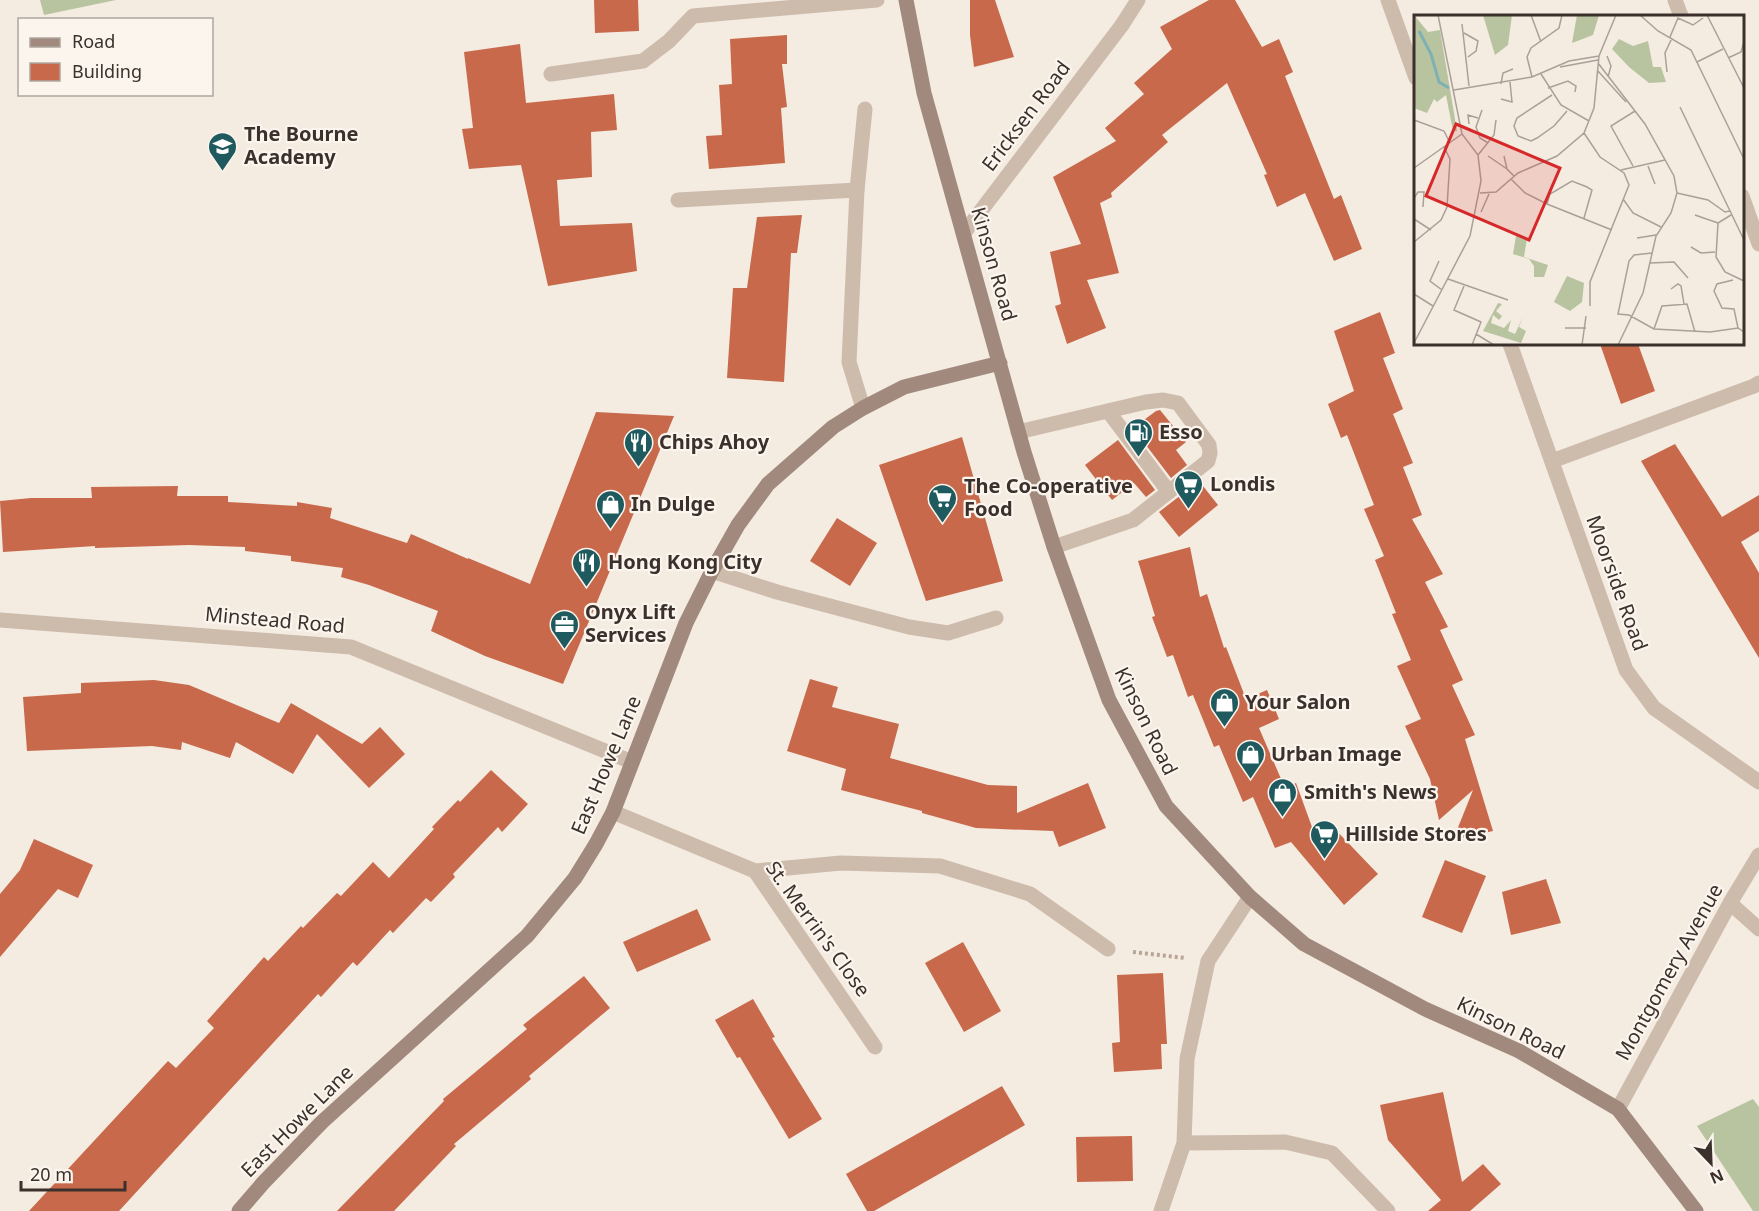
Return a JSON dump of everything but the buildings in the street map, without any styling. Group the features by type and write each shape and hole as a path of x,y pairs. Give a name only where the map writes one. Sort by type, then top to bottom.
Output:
{"street":[{"path":"551,74 644,61 669,41 693,16 877,0"},
{"name":"Kinson Road","path":"906,0 924,93 1018,432 1054,547 1109,700 1166,806 1250,897 1304,944 1425,1009 1519,1051 1618,1109 1696,1211"},
{"name":"Ericksen Road","path":"964,233 1122,25 1138,0"},
{"path":"1388,0 1414,72"},
{"path":"1675,0 1681,15"},
{"path":"863,408 849,363 857,190 865,109"},
{"path":"678,200 857,190"},
{"path":"1744,199 1759,244"},
{"name":"Moorside Road","path":"1510,345 1626,670 1654,708 1759,782"},
{"name":"East Howe Lane","path":"239,1211 322,1122 527,936 575,878 613,812 686,623 738,525 768,484 833,427 863,408 904,387 1000,363"},
{"path":"1552,461 1754,386 1759,382"},
{"path":"1018,432 1163,400 1178,403 1209,445 1208,461 1133,520 1054,547"},
{"path":"1108,411 1169,492"},
{"path":"712,571 777,592 909,627 948,633 996,618"},
{"name":"Minstead Road","path":"0,620 351,647 632,762"},
{"name":"St. Merrin's Close","path":"613,812 755,871 875,1047"},
{"name":"Montgomery Avenue","path":"1618,1109 1730,903 1759,855"},
{"path":"755,871 841,863 940,866 1030,894 1108,949"},
{"path":"1161,1211 1184,1143 1187,1059 1208,961 1250,897"},
{"path":"1730,903 1759,929"},
{"path":"1184,1143 1285,1142 1332,1153 1388,1211"}],"path":[{"path":"1108,949 1208,961"}],"green space":[{"path":"40,0 116,0 44,15"},
{"path":"1753,1099 1759,1107 1759,1211 1753,1211 1697,1126"}],"place":[{"name":"The Bourne Academy","path":"223,172"},
{"name":"Esso","path":"1138,458"},
{"name":"Chips Ahoy","path":"638,468"},
{"name":"Londis","path":"1189,510"},
{"name":"The Co-operative Food","path":"943,524"},
{"name":"In Dulge","path":"610,530"},
{"name":"Hong Kong City","path":"587,588"},
{"name":"Onyx Lift Services","path":"564,650"},
{"name":"Your Salon","path":"1224,728"},
{"name":"Urban Image","path":"1250,780"},
{"name":"Smith's News","path":"1283,818"},
{"name":"Hillside Stores","path":"1324,860"}]}
